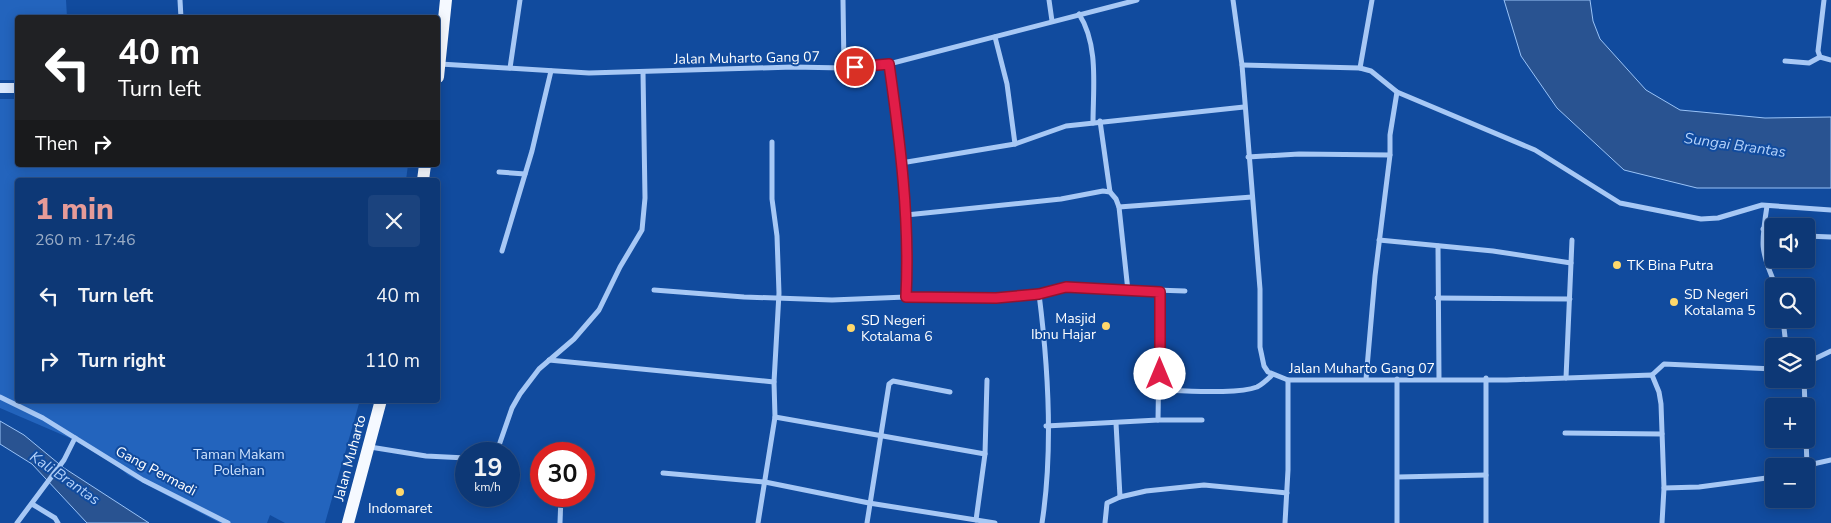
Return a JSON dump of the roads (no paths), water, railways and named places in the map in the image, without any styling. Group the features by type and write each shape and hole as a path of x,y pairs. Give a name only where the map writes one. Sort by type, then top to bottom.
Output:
{"main road":[{"path":"440,51 446,0"},
{"name":"Jalan Muharto","path":"348,523 380,403"}],"street":[{"path":"180,0 181,15"},
{"path":"510,68 520,0"},
{"path":"843,0 844,68"},
{"path":"1049,0 1052,21"},
{"path":"1107,0 1108,6"},
{"name":"Jalan Muharto Gang 07","path":"440,68 510,68 590,73 793,67 844,68 889,64 1137,0"},
{"name":"Jalan Muharto Gang 07","path":"1233,0 1242,65 1260,289 1260,347 1264,366 1272,375 1288,380 1397,378 1439,380 1652,375"},
{"path":"1360,68 1372,0"},
{"path":"1820,57 1818,51 1824,0"},
{"path":"1079,14 1085,24 1093,64 1093,123"},
{"path":"995,37 1006,84 1015,144"},
{"path":"1785,61 1809,63 1820,57 1831,60"},
{"path":"889,64 906,215 908,262 906,297"},
{"path":"1242,65 1360,68 1371,71 1397,92 1408,94 1478,127 1514,139 1555,162 1620,203 1701,219 1718,218 1754,207 1767,206 1831,210"},
{"path":"502,251 525,174 551,71"},
{"path":"500,442 512,408 520,394 549,360 574,340 599,310 620,267 642,230 645,198 643,72"},
{"path":"0,88 15,88"},
{"path":"1366,379 1390,155 1390,135 1397,92"},
{"path":"901,163 1015,144 1054,129 1100,122 1244,107"},
{"path":"1100,122 1110,192 1116,199 1119,207 1128,291"},
{"path":"758,523 775,417 774,382 779,298 778,247 772,199 772,142"},
{"path":"1248,157 1299,154 1390,155"},
{"path":"499,172 525,174"},
{"path":"906,215 1061,199 1103,191 1110,192"},
{"path":"1119,207 1252,197"},
{"path":"1767,206 1763,229 1762,254 1772,278"},
{"path":"1815,237 1831,238"},
{"path":"1380,240 1571,263"},
{"path":"1566,378 1572,240"},
{"path":"1438,246 1436,298 1439,380"},
{"path":"654,290 790,300 906,297 996,298 1039,294 1066,287 1185,292"},
{"path":"1158,420 1160,390 1160,292"},
{"path":"1039,294 1045,346 1047,489 1042,523"},
{"path":"1436,298 1570,299"},
{"path":"1815,359 1831,351"},
{"path":"549,360 774,382"},
{"path":"1662,523 1664,488 1662,434 1659,392 1652,375 1664,364 1765,370"},
{"path":"1160,390 1220,391 1255,388 1265,383 1272,375"},
{"path":"1397,378 1397,523"},
{"path":"1486,378 1486,523"},
{"path":"976,520 985,454 987,380"},
{"path":"1285,523 1288,380"},
{"path":"866,523 889,384 893,381 950,392"},
{"name":"Gang Permadi","path":"0,397 15,402"},
{"name":"Gang Permadi","path":"17,403 142,480 228,523"},
{"path":"775,417 985,454"},
{"path":"1046,426 1158,420 1202,420"},
{"path":"1116,423 1120,497"},
{"path":"1565,433 1662,434"},
{"path":"17,523 64,460 75,438"},
{"path":"369,447 426,456 455,457"},
{"path":"1815,464 1831,460"},
{"path":"663,473 765,482 869,503 995,523"},
{"path":"1398,477 1486,475"},
{"path":"1664,488 1698,487 1765,478"},
{"path":"1105,523 1107,504 1120,497 1146,491 1204,485 1287,493"},
{"path":"32,504 55,522"},
{"path":"560,523 561,507"}],"water":[{"name":"Sungai Brantas","path":"1504,0 1590,0 1593,21 1600,39 1646,90 1680,110 1765,118 1831,117 1831,188 1697,188 1624,170 1557,108 1521,56"},
{"name":"Kali Brantas","path":"0,421 24,435 64,468 149,523 87,523 32,464 0,444"}],"place":[{"name":"TK Bina Putra","path":"1617,265"},
{"name":"SD Negeri Kotalama 5","path":"1674,302"},
{"name":"Masjid Ibnu Hajar","path":"1106,326"},
{"name":"SD Negeri Kotalama 6","path":"851,328"},
{"name":"Indomaret","path":"400,492"}],"park label":[{"name":"Taman Makam Polehan","path":"239,462"}]}
